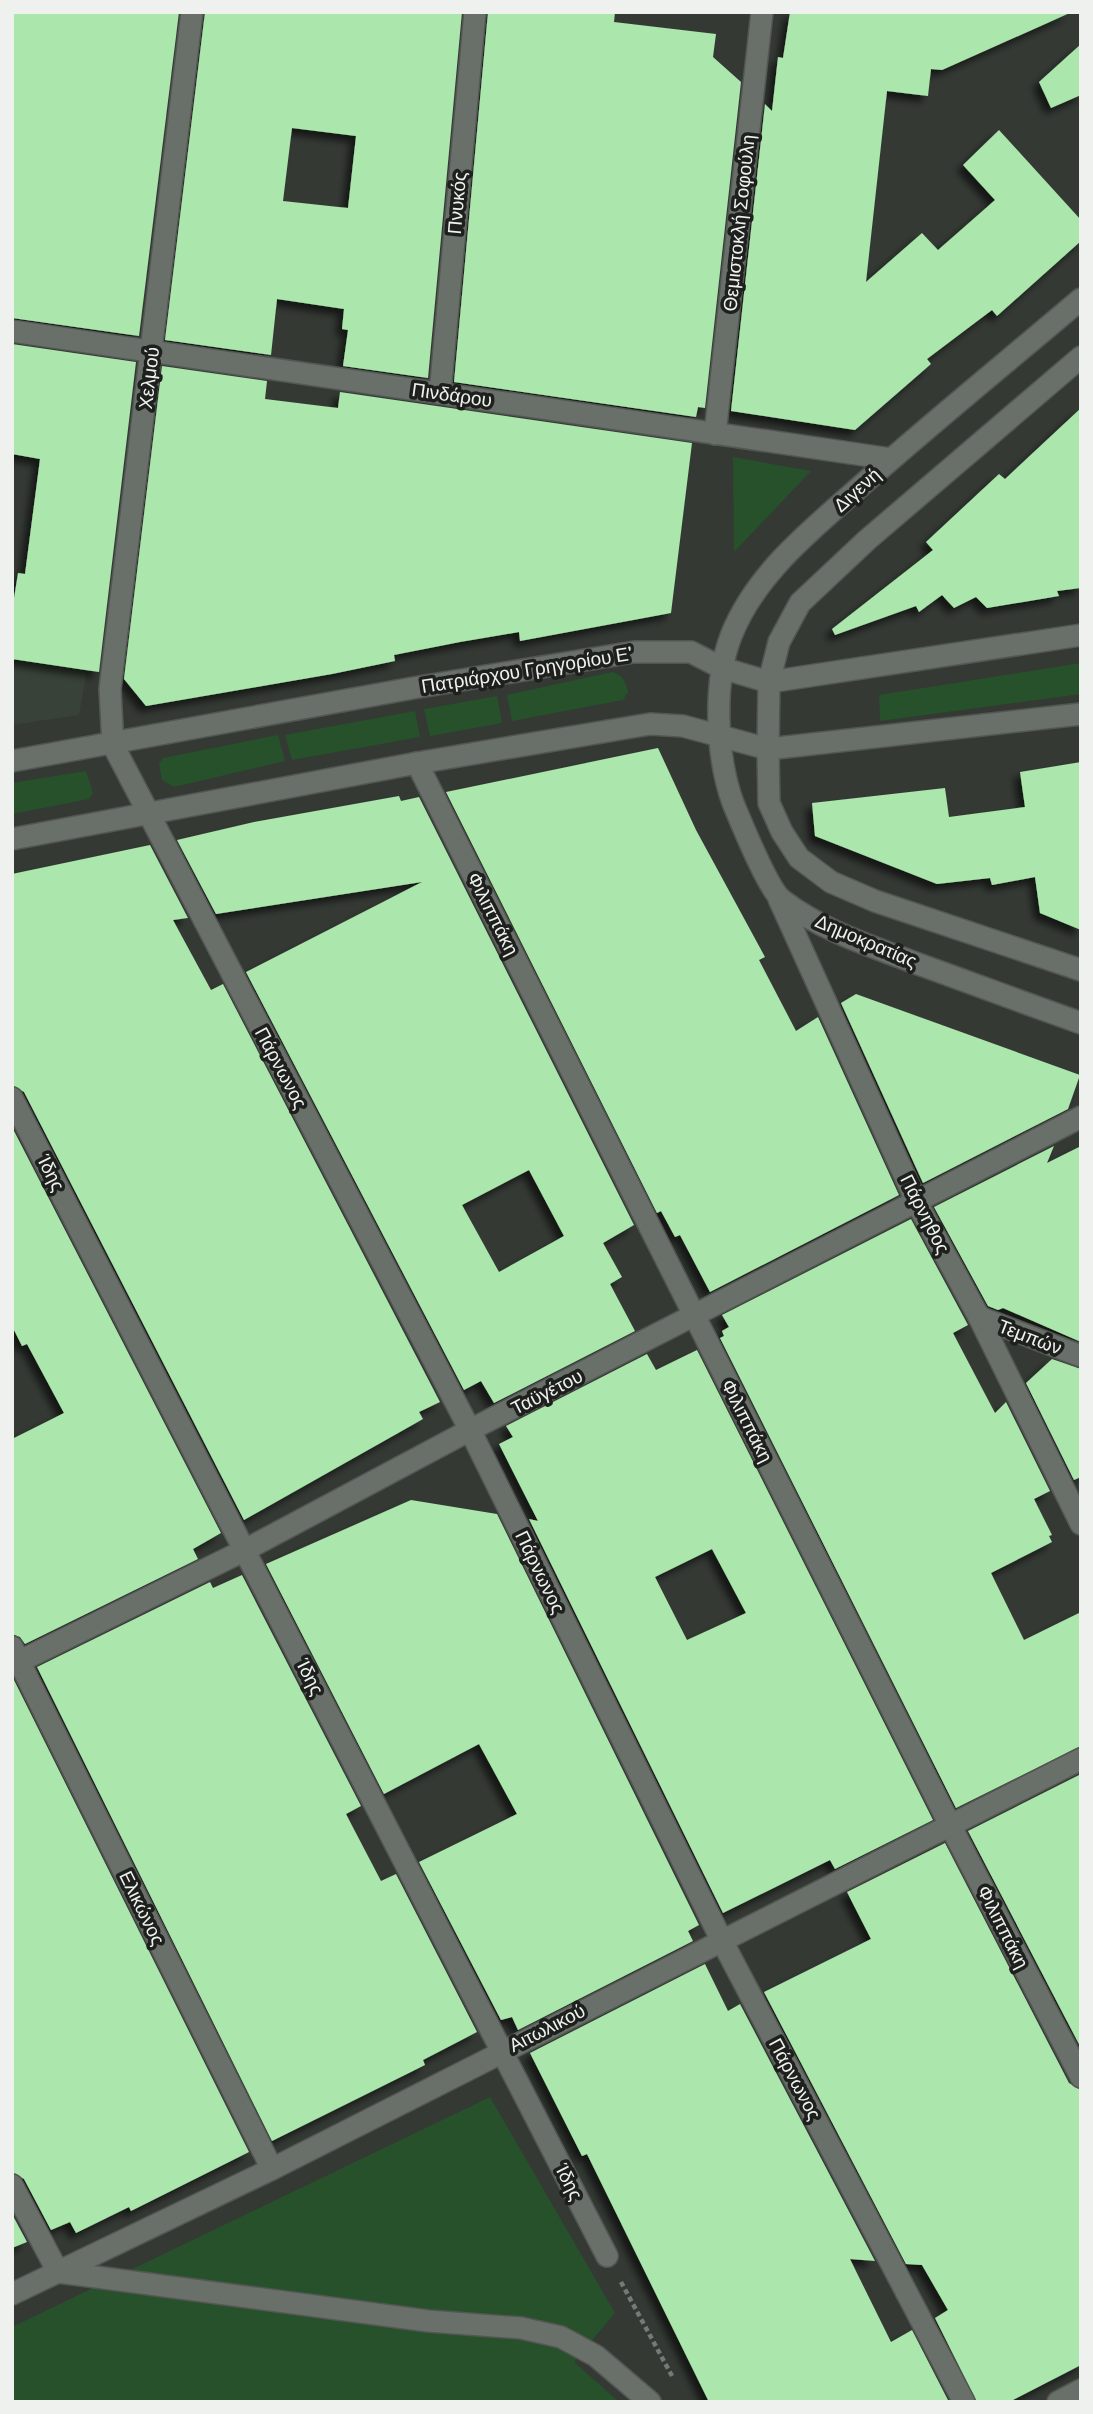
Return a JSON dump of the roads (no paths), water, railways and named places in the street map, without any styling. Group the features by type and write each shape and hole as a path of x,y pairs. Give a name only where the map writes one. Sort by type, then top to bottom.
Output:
{"street":[{"name":"Χελμού","path":"113,745 110,689 192,12"},
{"name":"Πνυκός","path":"440,393 475,12"},
{"name":"Θεμιστοκλή Σοφούλη","path":"715,434 762,12"},
{"name":"Διγενή","path":"720,735 722,668 732,635 753,595 777,564 891,459 1081,299"},
{"name":"Πινδάρου","path":"12,331 891,459"},
{"path":"768,749 769,682 779,642 800,603 867,540 1081,357"},
{"name":"Πατριάρχου Γρηγορίου Ε'","path":"12,761 113,745 413,688 634,652 691,652 722,668 769,682 1081,635"},
{"path":"12,839 418,763 650,724 683,726 768,749 1081,714"},
{"path":"720,735 726,782 743,829 779,899"},
{"name":"Πάρνωνος","path":"113,745 470,1430 721,1939 964,2402"},
{"name":"Δημοκρατίας","path":"768,749 769,803 782,832 799,858 831,881 875,901 1081,971"},
{"name":"Φιλιππάκη","path":"418,763 950,1825 1081,2077"},
{"name":"Δημοκρατίας","path":"779,899 826,927 882,950 1081,1023"},
{"name":"Πάρνηθος","path":"779,899 917,1203 979,1317 1081,1524"},
{"name":"Ίδης","path":"12,1098 607,2256"},
{"name":"Ταϋγέτου","path":"15,1658 244,1550 470,1430 1081,1117"},
{"name":"Τεμπών","path":"979,1317 1081,1356"},
{"name":"Ελικώνος","path":"15,1658 272,2169"},
{"name":"Αιτωλικού","path":"12,2294 272,2169 721,1939 1081,1759"},
{"path":"12,2185 58,2272 428,2321 521,2328 561,2337 596,2356 646,2398"},
{"path":"1058,2402 1081,2390"}]}
